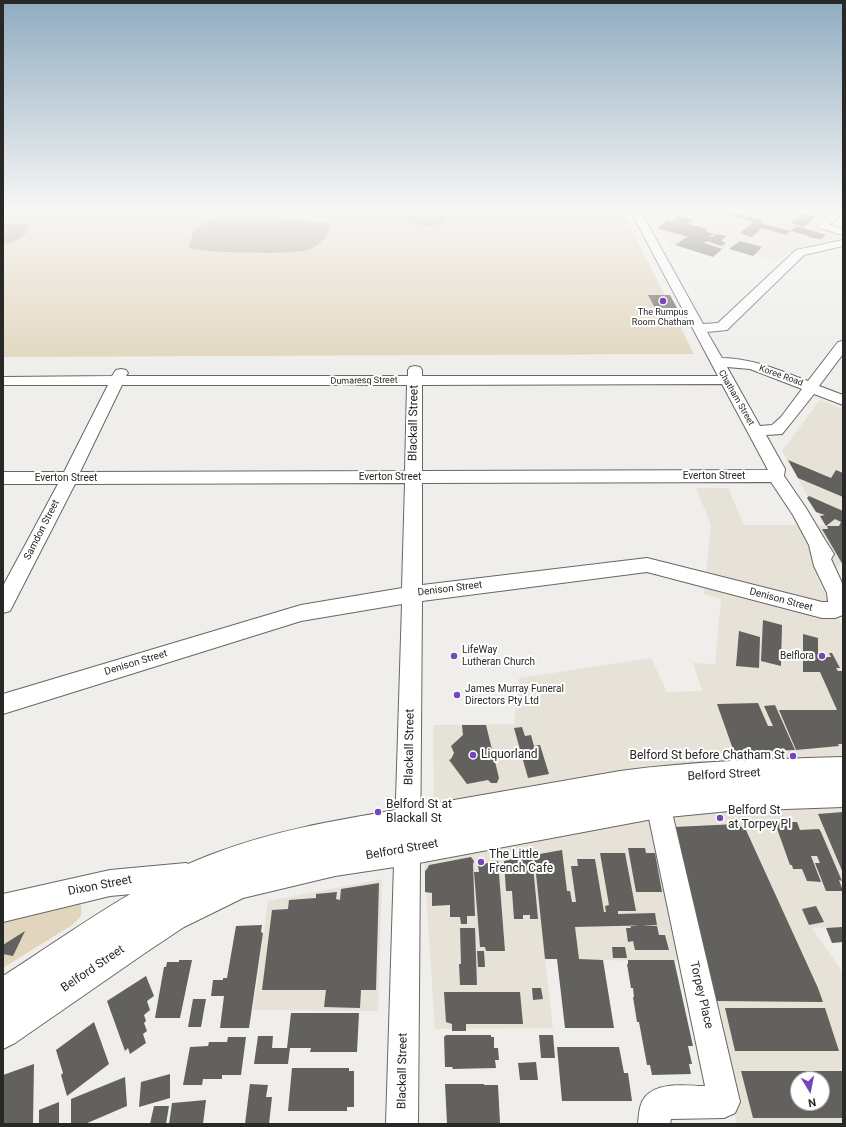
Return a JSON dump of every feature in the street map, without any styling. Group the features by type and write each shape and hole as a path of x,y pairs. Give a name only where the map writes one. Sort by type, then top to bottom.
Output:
{"main road":[{"name":"Belford Street","path":"3,1031 133,941 173,916 201,901 240,884 266,876 335,862 408,836 620,785 668,778 745,773 843,771"},
{"name":"Belford Street","path":"3,996 137,908 169,890 200,875 242,858 281,847 408,836 658,804 729,797 843,794"}],"street":[{"name":"Chatham Street","path":"665,265 721,370 777,469 776,476 800,512 818,545 843,577"},
{"path":"699,328 722,327 787,265"},
{"path":"753,427 776,430 786,420 843,345"},
{"name":"Koree Road","path":"721,370 741,363 754,366 843,400"},
{"name":"Dumaresq Street","path":"3,370 120,376"},
{"name":"Dumaresq Street","path":"3,381 120,376 534,375 721,370"},
{"name":"Blackall Street","path":"402,1124 415,375"},
{"name":"Samdon Street","path":"3,605 120,376"},
{"name":"Everton Street","path":"3,478 776,476"},
{"name":"Denison Street","path":"3,704 301,613 412,594 647,565 822,610 835,610 839,607 839,600 824,566 818,545"},
{"name":"Torpey Place","path":"654,1124 656,1109 663,1103 724,1102 658,804"},
{"name":"Dixon Street","path":"3,908 110,882 200,875"}],"shaded area":[{"path":"3,265 649,265 694,354 3,357"},
{"path":"820,400 843,409 843,564 816,576 843,627 843,927 812,928 843,973 843,1124 737,1124 699,962 545,959 553,1028 435,1029 424,862 434,795 433,725 514,724 519,678 651,658 667,692 702,691 693,663 715,664 721,599 704,594 711,525 696,488 728,488 744,525 824,525 782,451"},
{"path":"382,879 378,1011 253,1010 268,901"},
{"path":"77,903 81,905 82,912 75,923 3,968 3,919"}],"building":[{"name":"The Rumpus Room Chatham","path":"648,295 670,295 677,308 655,308"},
{"path":"788,460 831,478 836,470 843,473 843,497 798,478"},
{"path":"809,496 843,511 843,565 822,529 828,529 827,526 839,526 841,522 835,519 826,526 820,516 825,515 816,512 807,498"},
{"path":"763,620 782,625 781,666 761,661"},
{"path":"739,631 760,637 759,668 736,666"},
{"path":"803,634 818,638 818,657 831,657 829,653 832,653 840,668 836,668 838,671 843,671 843,744 838,744 839,746 796,750 779,710 837,710 820,672 803,672"},
{"path":"758,703 768,726 773,726 764,706 775,705 795,750 734,752 717,704"},
{"name":"Liquorland","path":"462,725 486,725 499,778 497,783 491,783 488,780 467,784 449,760 454,753 451,746 463,735"},
{"path":"522,727 525,736 531,735 534,746 540,745 549,774 528,778 514,728"},
{"path":"843,812 843,873 818,814"},
{"path":"797,822 800,830 819,829 842,881 839,880 843,891 826,891 815,863 820,863 817,856 811,856 821,882 807,881 802,869 793,869 792,865 790,865 775,823"},
{"path":"737,824 746,830 823,1002 716,1001 674,827"},
{"path":"628,848 645,848 646,853 655,853 662,892 636,892"},
{"path":"562,850 567,891 570,891 572,902 576,902 571,866 578,866 577,859 595,859 604,912 606,912 605,906 609,905 600,853 625,853 636,911 618,911 618,914 655,913 657,925 575,927 579,959 603,960 614,1028 565,1028 557,959 545,959 534,855"},
{"path":"532,855 538,919 530,919 530,915 523,915 523,919 514,919 512,891 506,891 504,861"},
{"path":"471,857 474,861 475,916 467,916 467,924 461,924 460,917 450,917 450,905 432,906 432,893 425,892 425,871 429,865"},
{"path":"498,861 505,951 486,951 485,947 480,947 474,872 479,872 478,865"},
{"path":"379,883 376,990 361,990 360,1008 324,1007 326,990 262,990 272,910 288,909 289,900 316,898 316,894 337,892 336,899 340,900 341,889"},
{"path":"816,906 824,922 809,925 802,909"},
{"path":"262,925 261,932 263,933 249,1028 220,1028 224,996 211,996 213,980 223,980 223,978 227,978 236,926"},
{"path":"630,925 657,926 659,935 665,935 669,950 635,950 633,941 628,942 626,928 631,928"},
{"path":"842,927 843,942 832,943 826,928"},
{"path":"460,928 475,928 477,985 460,985"},
{"path":"25,931 13,956 3,954 3,945"},
{"path":"612,947 625,947 627,958 613,958"},
{"path":"477,951 484,951 485,967 478,967"},
{"path":"179,960 192,960 180,1018 155,1018 164,967 166,967 167,962 179,962"},
{"path":"628,960 674,960 693,1046 688,1046 692,1064 689,1064 691,1074 652,1075 650,1065 647,1065 639,1022 637,1022 633,988 631,988 627,964"},
{"path":"146,976 154,996 147,1001 150,1010 144,1015 146,1021 144,1023 147,1031 143,1034 146,1043 130,1054 128,1048 125,1051 107,1001"},
{"path":"532,988 541,988 543,999 533,1000"},
{"path":"444,992 520,992 523,1024 466,1024 466,1031 452,1031 452,1024 446,1022"},
{"path":"193,999 206,999 201,1027 188,1027"},
{"path":"725,1008 825,1008 839,1051 735,1051"},
{"path":"291,1013 359,1013 357,1052 310,1052 311,1048 290,1048 288,1064 254,1064 258,1036 273,1036 272,1048 287,1048"},
{"path":"94,1022 109,1064 67,1096 61,1075 63,1073 56,1050"},
{"path":"446,1035 491,1035 491,1037 494,1037 494,1048 498,1048 499,1060 495,1060 496,1068 452,1069 453,1067 445,1067 444,1037"},
{"path":"539,1035 553,1035 555,1058 541,1058"},
{"path":"228,1037 246,1037 241,1075 222,1075 222,1079 203,1079 202,1085 183,1085 190,1047 208,1046 209,1042 227,1042"},
{"path":"557,1047 619,1047 624,1073 628,1073 632,1101 562,1101"},
{"path":"536,1062 538,1080 520,1080 518,1063"},
{"path":"34,1064 33,1124 3,1124 3,1075"},
{"path":"292,1068 349,1068 349,1071 354,1071 354,1107 347,1107 347,1111 288,1111"},
{"path":"741,1071 790,1071 790,1111 830,1111 830,1071 843,1071 843,1118 753,1118"},
{"path":"170,1074 170,1098 139,1107 141,1082"},
{"path":"125,1077 127,1106 85,1124 71,1124 71,1099"},
{"path":"250,1084 268,1085 266,1097 272,1097 269,1124 245,1124"},
{"path":"445,1084 498,1085 500,1123 447,1124"},
{"path":"206,1100 203,1124 169,1124 172,1103"},
{"path":"59,1102 59,1124 39,1124 39,1110"},
{"path":"154,1106 169,1106 166,1124 150,1124"}],"place":[{"name":"The Rumpus Room Chatham","path":"663,301"},
{"name":"LifeWay Lutheran Church","path":"454,656"},
{"name":"Belflora","path":"822,656"},
{"name":"James Murray Funeral Directors Pty Ltd","path":"457,695"},
{"name":"Liquorland","path":"473,755"},
{"name":"Belford St before Chatham St","path":"793,756"},
{"name":"Belford St at Blackall St","path":"378,812"},
{"name":"Belford St at Torpey Pl","path":"720,818"},
{"name":"The Little French Cafe","path":"481,862"}]}
